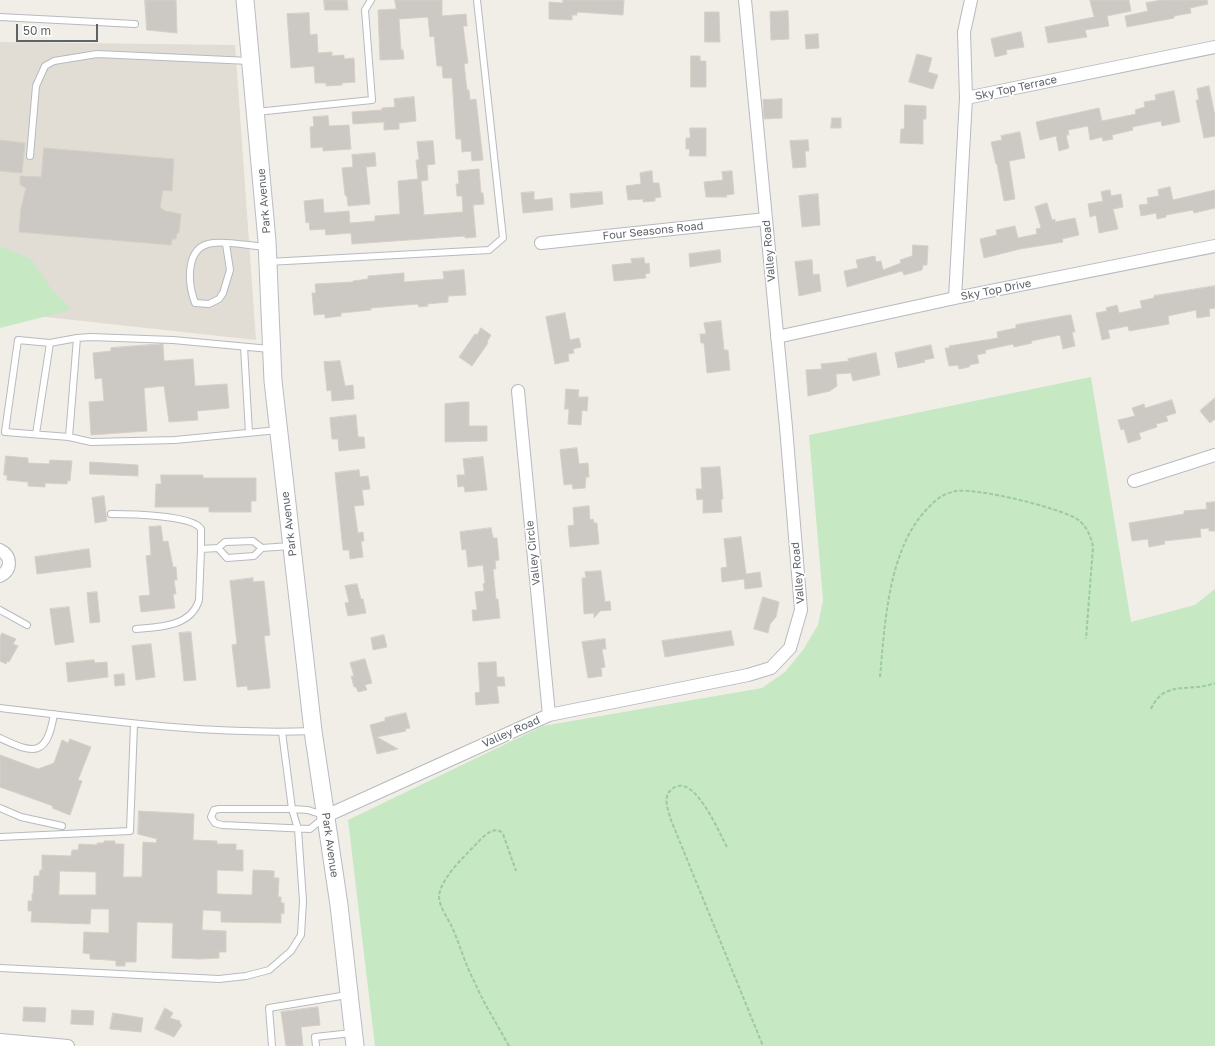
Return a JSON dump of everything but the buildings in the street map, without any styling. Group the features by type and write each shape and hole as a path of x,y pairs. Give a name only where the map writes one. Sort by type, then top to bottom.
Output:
{"main road":[{"name":"Park Avenue","path":"245,0 256,112 267,255 278,430 313,731 339,905 354,1039"}],"street":[{"name":"Valley Road","path":"326,816 549,715 748,675 771,668 790,648 801,610 745,0"},
{"path":"966,98 964,32 971,0"},
{"name":"Sky Top Terrace","path":"955,298 966,98 1215,47"},
{"name":"Four Seasons Road","path":"541,243 766,219"},
{"name":"Sky Top Drive","path":"777,337 955,298 1215,246"},
{"name":"Valley Circle","path":"518,391 549,715"},
{"path":"1134,481 1215,455"},
{"path":"0,550 7,555 9,564 6,572 0,576"},
{"path":"0,1040 68,1046"}],"lane":[{"path":"256,112 372,100 365,10 371,0"},
{"path":"226,244 230,270 223,293 218,300 209,304 195,303 190,288 189,268 192,260 205,245 214,243 226,244 267,255 489,250 503,238 478,0"},
{"path":"0,17 135,24"},
{"path":"30,156 36,86 45,66 54,61 97,54 251,62"},
{"path":"272,350 173,340 90,337 50,343 18,340 5,432 69,437 91,442 175,440 278,430"},
{"path":"69,437 77,338"},
{"path":"36,434 50,343"},
{"path":"244,347 249,433"},
{"path":"111,514 171,518 194,523 201,529 199,600 197,606 191,613 171,626 136,629"},
{"path":"201,549 218,548 225,542 253,541 262,548"},
{"path":"218,548 227,558 254,556 262,548 292,546"},
{"path":"0,610 27,625"},
{"path":"0,708 134,724 214,730 282,732 313,731"},
{"path":"0,738 28,750 39,748 47,741 54,714"},
{"path":"0,837 130,831 134,724"},
{"path":"0,968 220,979 246,976 269,970 291,951 301,935 302,900 298,829 292,809 282,732"},
{"path":"0,808 21,817 62,826"},
{"path":"218,809 308,810 326,816 310,829 222,825 215,823 211,817 214,810 218,809"},
{"path":"272,1046 269,1008 349,995"},
{"path":"316,1046 315,1037 354,1039"}],"path":[{"path":"880,677 889,598 906,542 921,515 942,496 955,492 969,491 1024,501 1070,516 1084,526 1092,539 1093,547 1086,639"},
{"path":"1151,710 1154,702 1163,693 1215,683"},
{"path":"727,847 709,814 693,790 686,786 682,786 675,787 668,793 666,802 671,820 763,1046"},
{"path":"509,1046 473,980 458,941 441,905 439,896 442,885 448,876 482,839 493,830 499,831 503,834 516,871"}],"shaded area":[{"path":"0,42 235,45 256,340 0,312"}],"green space":[{"path":"0,246 31,259 50,287 71,310 0,328"},
{"path":"1091,377 1131,622 1195,605 1215,589 1215,1046 375,1046 348,820 543,726 762,688 785,672 803,650 818,625 823,600 809,435"}]}
